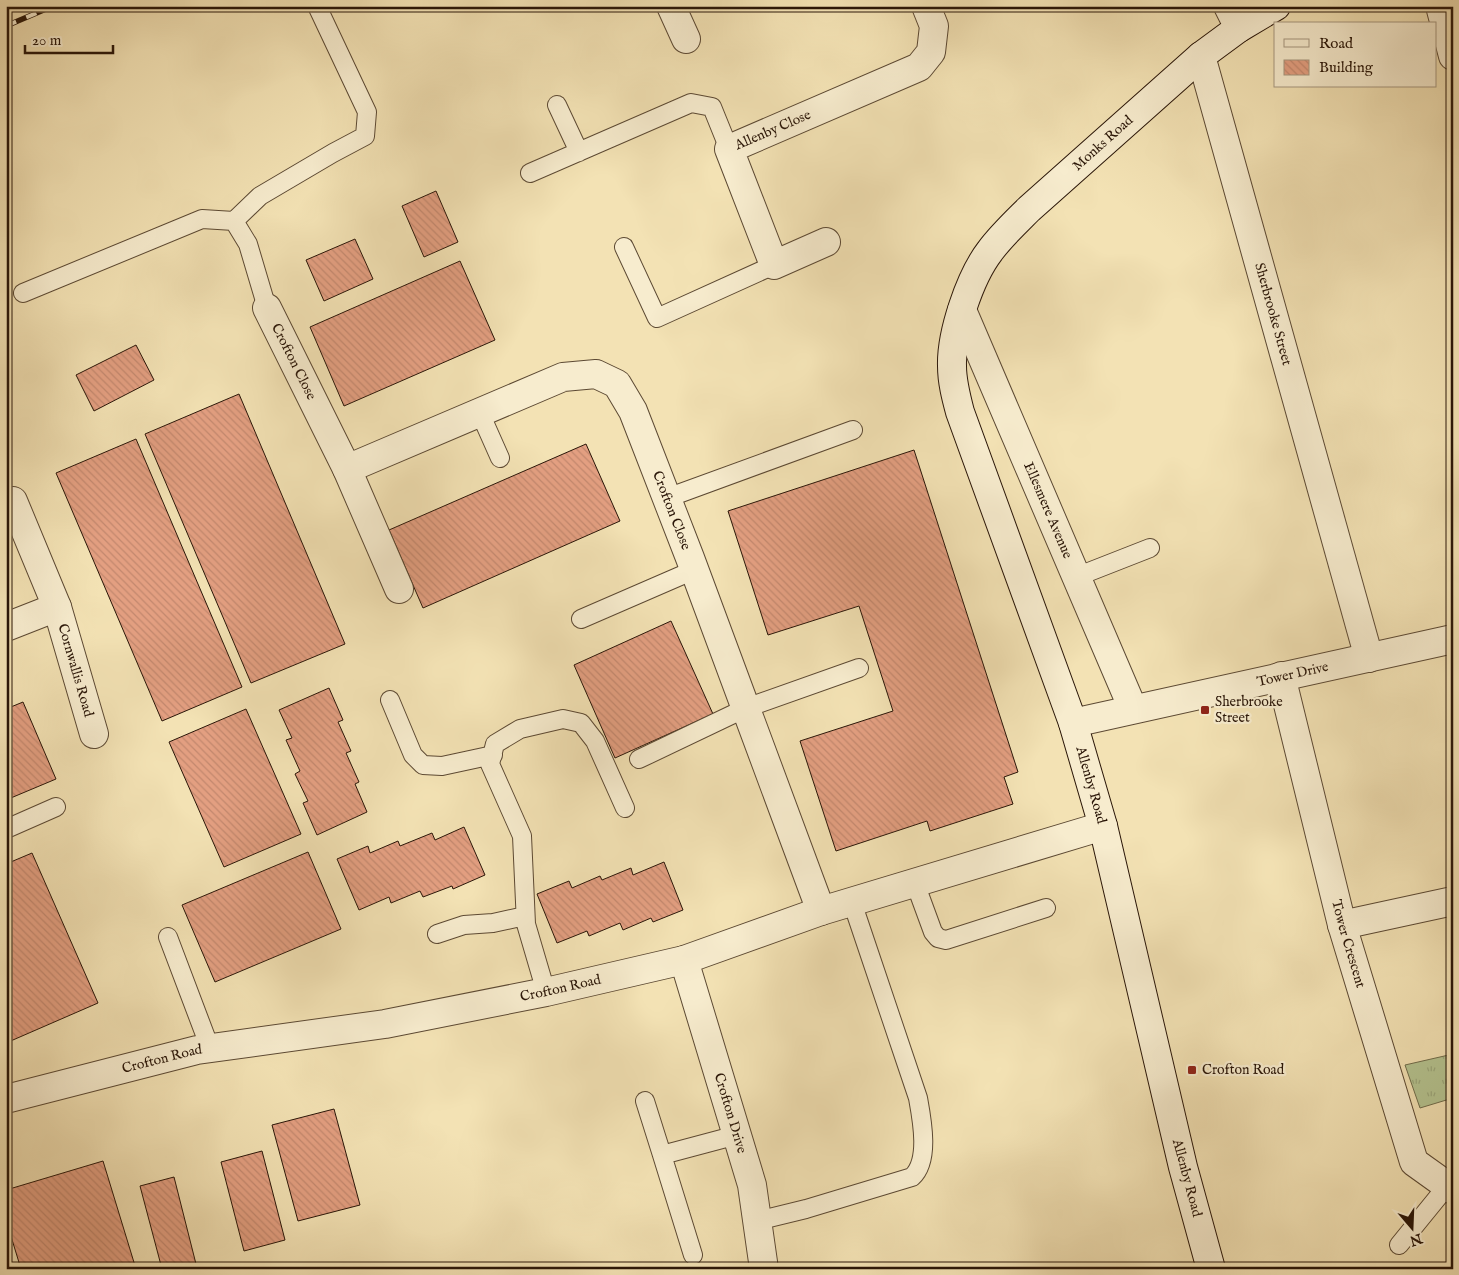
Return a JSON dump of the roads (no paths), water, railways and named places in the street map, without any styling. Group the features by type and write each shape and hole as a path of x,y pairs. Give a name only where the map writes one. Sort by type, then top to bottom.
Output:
{"street":[{"path":"671,6 686,39"},
{"name":"Allenby Close","path":"774,265 729,149 918,67 931,52 934,26 926,6"},
{"name":"Monks Road","path":"962,310 983,261 1029,208 1201,56 1233,17 1276,6"},
{"path":"1440,6 1453,56"},
{"name":"Sherbrooke Street","path":"1201,56 1369,658"},
{"path":"774,265 826,242"},
{"name":"Crofton Close","path":"268,308 347,469 399,589"},
{"name":"Ellesmere Avenue","path":"962,310 1133,710"},
{"name":"Allenby Road","path":"962,310 952,365 956,398 1073,723 1103,826 1183,1167 1211,1269"},
{"name":"Crofton Close","path":"347,469 563,377 596,374 617,384 633,412 667,498 822,911"},
{"name":"Cornwallis Road","path":"13,501 57,607 94,734"},
{"name":"Cornwallis Road","path":"6,627 57,607"},
{"name":"Tower Drive","path":"1073,723 1453,639"},
{"name":"Tower Crescent","path":"1281,676 1342,925 1414,1162 1450,1188"},
{"name":"Crofton Road","path":"6,1099 197,1050 385,1024 546,992 684,960 822,911 1103,826"},
{"path":"1342,925 1453,901"},
{"name":"Crofton Drive","path":"684,960 752,1185 764,1269"}],"lane":[{"path":"23,292 202,219 234,221 260,196 364,136 367,112 317,6"},
{"path":"530,173 691,103 712,107 729,149"},
{"path":"557,105 579,152"},
{"path":"234,221 248,244 268,308"},
{"path":"624,247 657,318 774,265"},
{"path":"480,413 500,458"},
{"path":"667,498 854,430"},
{"path":"1079,583 1152,553"},
{"path":"581,619 694,570"},
{"path":"639,759 746,708 859,668"},
{"path":"390,700 413,755 423,765 442,766 493,755"},
{"path":"546,992 526,924 522,836 490,764 495,744 520,729 563,720 581,723 595,741 625,808"},
{"path":"6,829 56,807"},
{"path":"915,883 933,932 938,938 946,940 1046,908"},
{"path":"757,1221 806,1209 912,1177 918,1171 922,1162 923,1145 918,1098 852,902"},
{"path":"437,934 464,925 493,923 525,916"},
{"path":"168,937 210,1048"},
{"path":"645,1101 692,1255"},
{"path":"662,1155 737,1135"},
{"path":"1399,1245 1450,1188"}],"railway":[{"path":"6,10 15,6"},
{"path":"6,26 53,6"}],"place":[{"name":"Sherbrooke Street","path":"1205,710"},
{"name":"Crofton Road","path":"1192,1070"}]}
